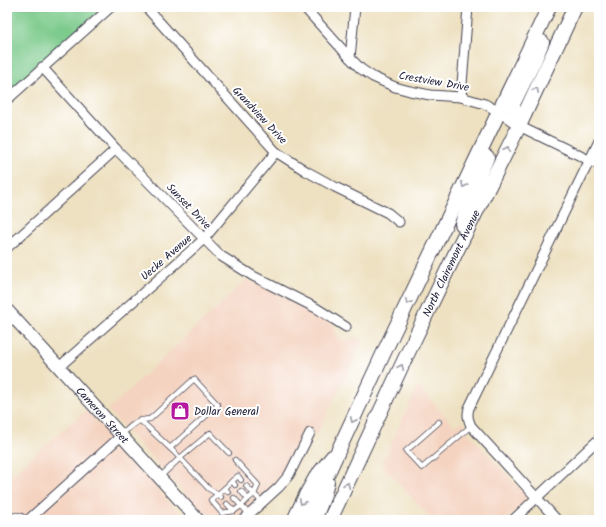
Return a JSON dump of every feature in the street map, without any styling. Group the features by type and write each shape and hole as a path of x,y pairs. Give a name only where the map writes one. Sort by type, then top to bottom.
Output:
{"main road":[{"name":"North Clairemont Avenue","path":"306,520 386,348 550,7"},
{"path":"519,126 514,115 513,104 534,61 542,40 550,7"},
{"name":"North Clairemont Avenue","path":"330,520 402,365 519,126 575,7"},
{"path":"452,262 472,194 500,128 501,117 499,112"},
{"name":"Cameron Street","path":"7,310 198,520"},
{"path":"293,520 315,477 340,448"},
{"path":"315,520 324,498 334,461"}],"street":[{"path":"7,100 111,7"},
{"name":"Grandview Drive","path":"146,7 276,152 306,171 388,213 399,222"},
{"name":"Crestview Drive","path":"304,7 350,58 361,69 373,77 395,87 410,91 430,95 461,97 484,104 499,112 519,126 599,165"},
{"path":"350,58 355,7"},
{"path":"461,97 468,7"},
{"name":"Sunset Drive","path":"42,68 116,149 221,256 253,276 316,308 346,327"},
{"path":"557,520 469,422 470,408 599,141"},
{"path":"7,248 116,149"},
{"name":"Uecke Avenue","path":"59,367 204,239 276,152"},
{"path":"246,517 279,487 289,475 310,433"},
{"path":"27,520 121,436"},
{"path":"513,520 599,439"}],"lane":[{"path":"121,436 140,420 150,419 194,379 218,405 170,448"},
{"path":"140,420 170,448 209,489 220,496"},
{"path":"439,422 406,451 422,468 469,422"},
{"path":"159,478 210,433 229,454"},
{"path":"235,460 258,485 254,494 241,506 234,511 222,513 211,500 220,496 227,490 239,478 244,470"},
{"path":"246,486 262,502"},
{"path":"241,491 248,499"},
{"path":"234,498 241,506 246,517"},
{"path":"227,504 234,511"},
{"path":"10,520 16,515 20,515 27,520"}],"shaded area":[{"path":"247,279 331,322 334,325 336,335 340,338 348,340 356,336 363,341 317,435 305,429 285,471 275,483 233,520 210,520 199,510 108,410"},
{"path":"418,386 454,426 463,421 469,434 525,495 526,499 523,504 506,520 432,520 381,464"},
{"path":"86,410 186,520 7,520 7,479"}],"green space":[{"path":"7,7 104,7 7,94"}],"place":[{"name":"Dollar General","path":"180,411"}]}
